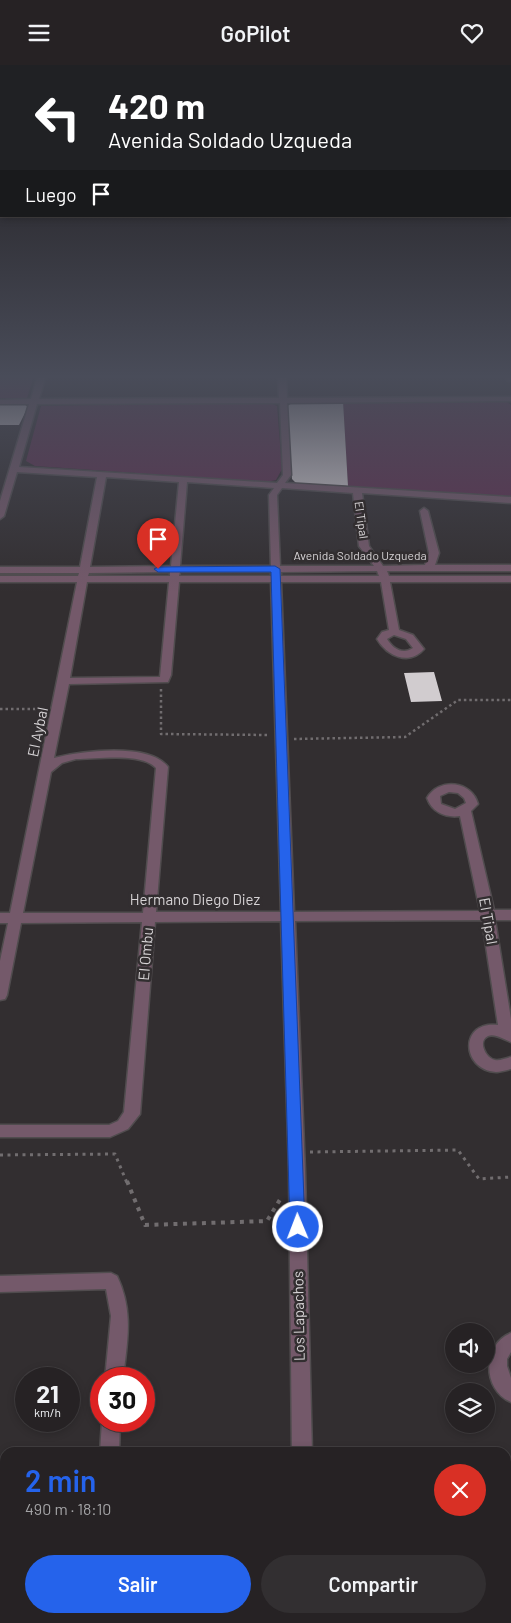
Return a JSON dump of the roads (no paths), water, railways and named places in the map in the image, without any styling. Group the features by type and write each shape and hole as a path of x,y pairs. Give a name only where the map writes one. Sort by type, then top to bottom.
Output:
{"street":[{"path":"0,516 20,448"},
{"name":"Los Lapachos","path":"286,448 287,475 273,495 297,1171 302,1447"},
{"path":"14,469 357,490 510,503"},
{"name":"El Aybal","path":"0,995 59,709 102,474"},
{"path":"64,681 162,680 166,675 184,479"},
{"name":"El Tipal","path":"357,490 364,546 381,569 385,579 394,631"},
{"path":"424,511 434,553 429,569"},
{"name":"Avenida Soldado Uzqueda","path":"276,574 381,569 511,569"},
{"name":"Avenida Soldado Uzqueda","path":"0,570 84,574 276,574 385,579 511,579"},
{"name":"Avenida Soldado Uzqueda","path":"0,579 84,574"},
{"name":"El Ombu","path":"0,1131 110,1131 123,1125 132,1115 162,767 155,760 141,755 76,756 58,761 46,770"},
{"name":"El Tipal","path":"465,811 488,915 508,1035"},
{"name":"Hermano Diego Diez","path":"0,918 511,915"},
{"name":"El Tipal","path":"508,1035 498,1031 484,1033 475,1041 474,1047 480,1059 487,1063 501,1066 511,1063"},
{"path":"0,1284 111,1281 117,1291 120,1308 115,1367"},
{"path":"511,1341 500,1352 497,1363 504,1386 511,1393"},
{"path":"109,1447 110,1432"}]}
